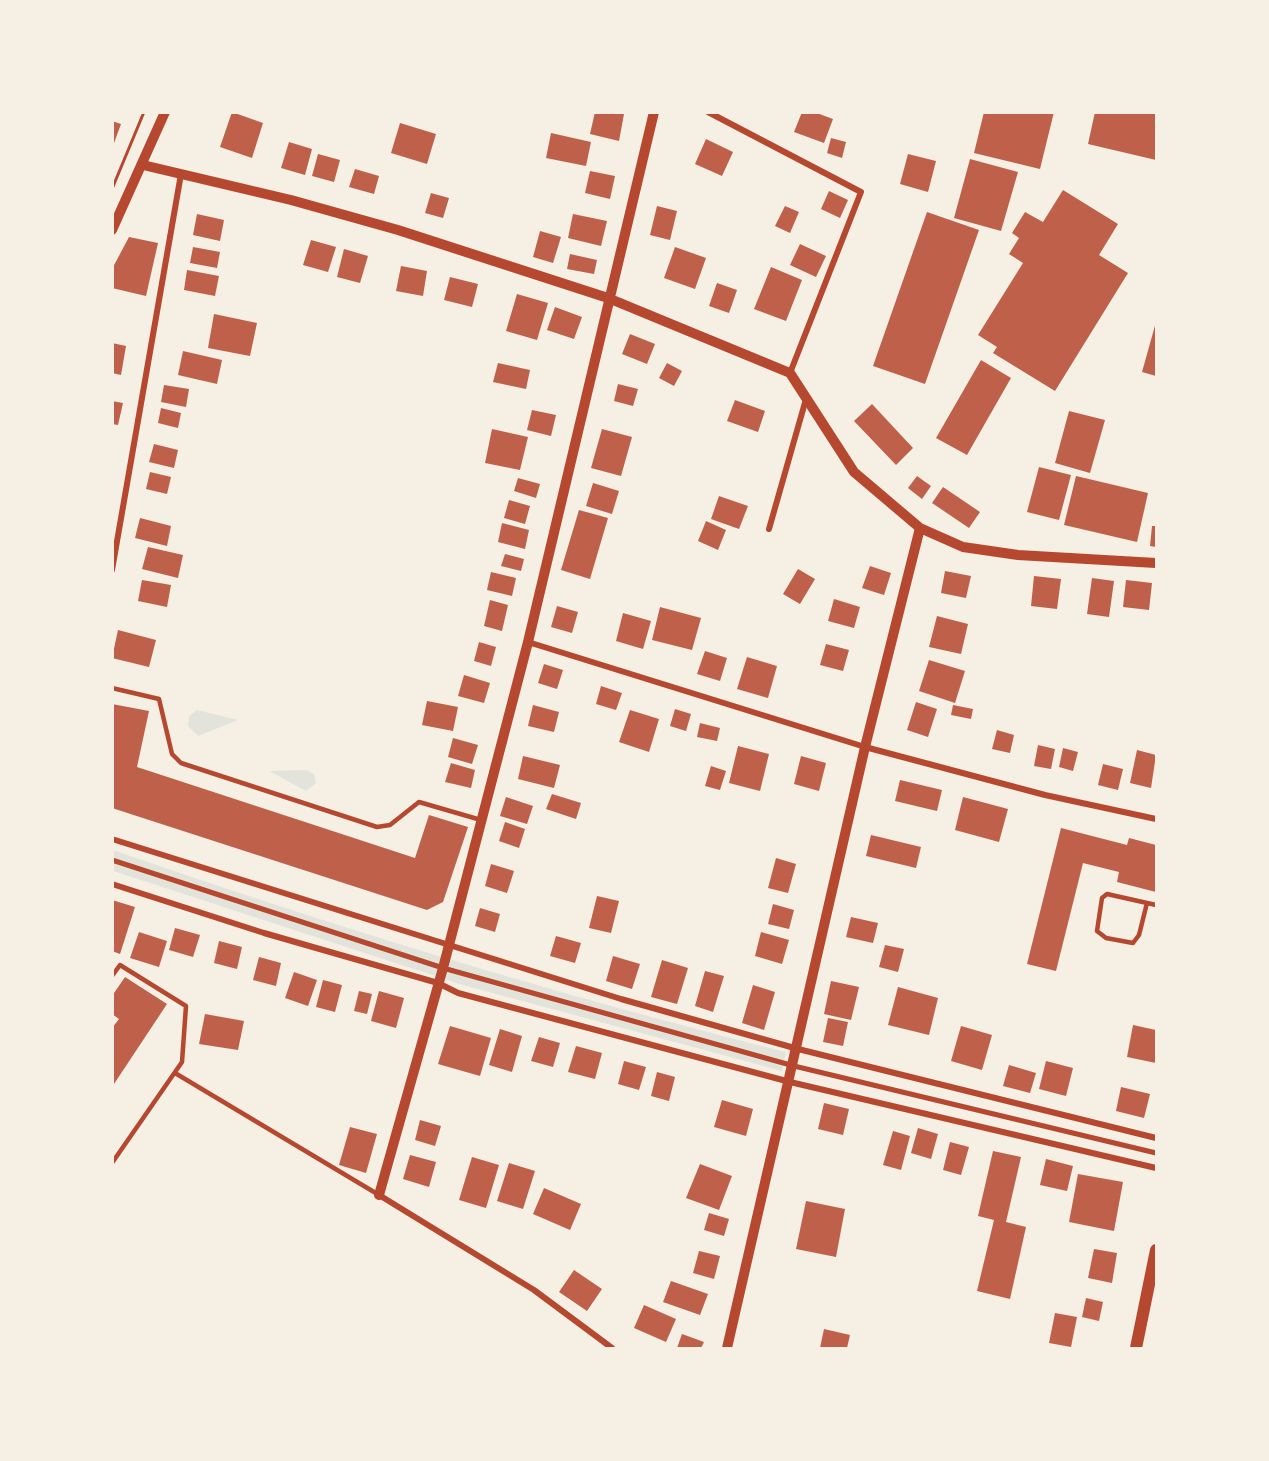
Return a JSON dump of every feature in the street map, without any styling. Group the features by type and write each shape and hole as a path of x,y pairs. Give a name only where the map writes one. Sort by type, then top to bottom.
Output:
{"main road":[{"path":"1136,1348 1156,1250"}],"street":[{"path":"112,230 165,112"},
{"path":"612,1348 534,1290 379,1195 443,968 528,642 654,112"},
{"path":"708,112 861,192 790,373"},
{"path":"143,165 291,200 398,230 608,298 790,373 854,472 920,528 963,548 1018,555 1156,563"},
{"path":"112,570 181,174"},
{"path":"769,529 806,399"},
{"path":"727,1348 866,747 920,528"},
{"path":"528,642 866,747 1045,795 1156,819"},
{"path":"112,839 448,947 798,1049 1156,1138"},
{"path":"112,860 443,968 794,1066 1156,1153"},
{"path":"112,884 264,933 438,983 458,993 486,1001 790,1082 1156,1168"}],"lane":[{"path":"112,688 159,699 172,754 181,763 377,827 390,825 419,802 481,820"},
{"path":"1147,903 1139,935 1133,943 1106,938 1097,931 1102,898 1107,894 1156,905"},
{"path":"112,976 120,965 186,1006 182,1062 112,1163"},
{"path":"175,1073 379,1195"}],"path":[{"path":"112,189 144,112"}],"shaded area":[{"path":"197,710 238,720 198,736 188,726 189,716"},
{"path":"306,770 314,774 316,783 306,791 269,771"},
{"path":"113,850 363,933 616,1007 786,1052 782,1071 463,985 113,871"}],"building":[{"path":"232,112 263,123 252,158 220,147"},
{"path":"595,112 624,114 619,141 590,134"},
{"path":"802,112 814,112 833,119 824,143 794,132"},
{"path":"984,112 1054,112 1040,169 974,153"},
{"path":"1095,112 1156,112 1156,160 1088,144"},
{"path":"112,121 121,124 113,146 112,146"},
{"path":"400,123 436,134 427,164 391,153"},
{"path":"551,133 591,142 586,166 546,158"},
{"path":"831,138 846,142 842,158 827,153"},
{"path":"706,139 733,152 722,176 695,164"},
{"path":"289,142 312,149 305,175 281,168"},
{"path":"318,154 340,160 334,182 312,176"},
{"path":"908,154 936,161 928,192 900,184"},
{"path":"970,159 1018,172 1001,231 954,218"},
{"path":"355,169 379,176 374,194 349,187"},
{"path":"590,171 615,176 610,199 585,193"},
{"path":"1063,190 1118,224 1099,255 1128,273 1055,391 993,353 997,347 978,335 1023,263 1009,254 1019,238 1012,233 1025,212 1043,222"},
{"path":"829,191 848,200 840,218 821,209"},
{"path":"431,193 449,198 443,218 425,213"},
{"path":"657,206 677,211 670,240 650,235"},
{"path":"785,206 799,212 790,233 775,226"},
{"path":"927,212 979,230 925,384 873,366"},
{"path":"197,214 224,220 220,241 193,235"},
{"path":"573,214 607,221 601,246 568,238"},
{"path":"540,231 561,237 553,263 533,257"},
{"path":"129,237 158,243 146,296 112,288 112,269"},
{"path":"311,240 336,247 328,272 303,265"},
{"path":"800,244 826,256 816,277 790,265"},
{"path":"193,247 220,252 217,268 190,263"},
{"path":"675,247 706,258 695,289 664,278"},
{"path":"344,249 368,256 360,283 337,277"},
{"path":"570,254 597,260 594,274 567,269"},
{"path":"401,266 427,271 423,296 396,291"},
{"path":"771,267 802,280 786,321 754,309"},
{"path":"187,270 219,276 215,296 184,290"},
{"path":"450,277 478,284 472,307 444,300"},
{"path":"717,283 737,290 729,313 709,306"},
{"path":"517,294 548,303 537,340 506,331"},
{"path":"555,307 582,317 574,339 547,330"},
{"path":"214,314 257,323 250,356 208,348"},
{"path":"1156,322 1156,376 1142,372"},
{"path":"630,334 655,344 647,364 622,354"},
{"path":"112,343 126,346 121,375 112,373"},
{"path":"183,351 222,360 217,384 178,375"},
{"path":"981,360 1011,378 967,455 936,438"},
{"path":"498,363 530,370 526,389 493,382"},
{"path":"667,363 682,371 674,386 659,378"},
{"path":"618,384 638,389 633,406 614,401"},
{"path":"164,385 189,389 186,407 161,402"},
{"path":"735,400 765,411 758,432 727,421"},
{"path":"112,401 123,403 118,425 112,424"},
{"path":"872,404 913,448 896,465 854,421"},
{"path":"161,408 181,413 178,428 158,423"},
{"path":"532,410 556,415 551,436 527,430"},
{"path":"1069,411 1105,420 1090,473 1055,463"},
{"path":"492,429 528,437 520,470 485,463"},
{"path":"602,429 632,437 621,476 591,468"},
{"path":"154,444 178,450 174,468 149,462"},
{"path":"1039,467 1071,475 1059,520 1027,512"},
{"path":"150,472 171,477 167,494 146,489"},
{"path":"917,476 931,486 922,499 908,488"},
{"path":"1076,476 1148,493 1137,542 1064,525"},
{"path":"518,478 540,484 536,498 514,491"},
{"path":"593,483 619,491 612,514 586,506"},
{"path":"943,487 980,512 969,528 932,503"},
{"path":"719,496 748,506 739,529 711,519"},
{"path":"509,500 530,506 525,524 504,518"},
{"path":"579,510 608,518 590,579 561,570"},
{"path":"140,518 171,526 167,546 135,538"},
{"path":"706,521 726,530 718,550 698,541"},
{"path":"502,523 529,530 525,549 498,542"},
{"path":"1152,526 1156,526 1156,547 1150,546"},
{"path":"148,547 183,555 178,578 142,569"},
{"path":"505,554 524,559 521,571 501,566"},
{"path":"870,566 891,573 884,595 862,588"},
{"path":"798,569 815,579 800,604 783,594"},
{"path":"945,571 971,576 966,598 941,593"},
{"path":"491,572 516,578 512,596 487,590"},
{"path":"1034,576 1061,579 1057,609 1031,606"},
{"path":"1092,578 1114,581 1109,617 1087,614"},
{"path":"142,580 171,585 167,607 138,601"},
{"path":"1126,580 1152,583 1149,610 1123,607"},
{"path":"834,599 860,607 854,628 828,621"},
{"path":"490,600 508,605 502,631 484,626"},
{"path":"557,606 578,612 572,633 551,627"},
{"path":"660,607 701,618 692,650 652,640"},
{"path":"623,613 651,621 643,649 616,641"},
{"path":"937,616 968,624 961,654 929,647"},
{"path":"118,630 156,640 149,667 112,658"},
{"path":"479,642 496,647 491,666 474,661"},
{"path":"826,644 849,650 843,671 820,665"},
{"path":"705,651 727,658 720,681 697,674"},
{"path":"747,657 777,666 768,698 737,689"},
{"path":"929,660 965,671 955,703 919,691"},
{"path":"544,664 563,670 557,689 538,683"},
{"path":"464,675 490,683 484,703 458,696"},
{"path":"601,686 622,693 616,710 596,704"},
{"path":"427,701 458,707 453,731 422,725"},
{"path":"916,702 937,709 928,737 907,730"},
{"path":"112,704 149,711 137,767 415,858 429,815 468,827 443,902 427,910 112,808"},
{"path":"533,705 559,712 554,732 528,726"},
{"path":"953,705 973,709 971,719 951,715"},
{"path":"675,709 691,714 686,731 670,726"},
{"path":"630,710 659,719 649,752 619,742"},
{"path":"700,723 720,728 717,741 697,737"},
{"path":"997,730 1014,735 1010,753 992,749"},
{"path":"453,738 478,745 472,764 448,757"},
{"path":"1038,745 1055,749 1051,769 1034,766"},
{"path":"738,746 769,754 760,791 729,783"},
{"path":"1063,748 1078,752 1073,771 1059,767"},
{"path":"1137,750 1156,755 1151,788 1130,783"},
{"path":"523,756 560,765 554,788 518,779"},
{"path":"801,756 826,763 819,791 794,784"},
{"path":"451,763 475,770 471,788 445,782"},
{"path":"1103,764 1123,769 1118,790 1098,785"},
{"path":"711,766 726,771 720,790 705,786"},
{"path":"900,780 942,790 937,811 895,801"},
{"path":"552,794 581,803 576,819 546,809"},
{"path":"506,797 533,806 527,824 500,816"},
{"path":"963,797 1008,809 999,842 955,830"},
{"path":"505,822 525,829 519,848 499,841"},
{"path":"1061,828 1127,845 1129,838 1156,845 1156,892 1117,882 1119,872 1083,863 1056,971 1027,964"},
{"path":"871,835 921,847 916,868 866,856"},
{"path":"776,858 796,864 788,893 768,888"},
{"path":"491,864 514,871 507,893 485,886"},
{"path":"597,896 619,901 611,933 589,928"},
{"path":"112,900 135,907 120,954 112,951"},
{"path":"773,904 794,910 789,929 768,924"},
{"path":"480,908 500,914 495,932 475,926"},
{"path":"851,917 878,923 873,943 846,937"},
{"path":"175,928 200,935 193,957 169,950"},
{"path":"139,932 167,941 159,967 130,958"},
{"path":"761,932 789,940 782,964 755,956"},
{"path":"556,936 581,943 575,963 550,956"},
{"path":"219,941 242,947 237,969 214,963"},
{"path":"885,945 904,949 898,972 879,967"},
{"path":"613,956 640,964 632,989 606,981"},
{"path":"259,957 281,963 276,986 253,980"},
{"path":"662,960 688,968 677,1004 651,997"},
{"path":"705,971 724,976 713,1012 695,1006"},
{"path":"294,972 317,980 308,1006 285,998"},
{"path":"125,977 167,1004 112,1087 112,1028 119,1019 112,1014 112,996"},
{"path":"323,980 342,985 335,1012 316,1007"},
{"path":"831,981 859,987 851,1020 824,1014"},
{"path":"753,985 775,992 764,1030 742,1023"},
{"path":"898,987 938,998 929,1035 888,1025"},
{"path":"359,991 372,994 367,1014 354,1011"},
{"path":"379,991 404,998 396,1028 371,1021"},
{"path":"205,1014 244,1021 238,1050 199,1044"},
{"path":"828,1018 848,1022 843,1046 823,1042"},
{"path":"1133,1025 1156,1030 1156,1063 1127,1057"},
{"path":"450,1026 491,1038 480,1076 438,1064"},
{"path":"961,1026 992,1035 982,1070 951,1061"},
{"path":"500,1029 522,1036 512,1072 489,1065"},
{"path":"539,1037 560,1043 553,1067 531,1061"},
{"path":"576,1046 602,1053 595,1079 568,1072"},
{"path":"624,1061 646,1067 639,1090 618,1084"},
{"path":"1046,1061 1073,1068 1066,1096 1039,1089"},
{"path":"1009,1065 1036,1073 1030,1093 1003,1086"},
{"path":"657,1072 675,1077 669,1101 651,1096"},
{"path":"1121,1087 1150,1094 1144,1118 1116,1111"},
{"path":"722,1100 753,1109 746,1136 714,1127"},
{"path":"824,1103 849,1109 843,1135 818,1129"},
{"path":"420,1120 441,1126 435,1146 415,1140"},
{"path":"350,1127 377,1134 366,1173 339,1165"},
{"path":"918,1128 938,1134 931,1159 911,1153"},
{"path":"893,1131 910,1136 901,1170 883,1165"},
{"path":"950,1142 969,1147 961,1175 943,1170"},
{"path":"993,1151 1021,1157 1006,1222 1026,1227 1010,1299 977,1291 994,1220 978,1216"},
{"path":"410,1155 436,1162 429,1187 403,1179"},
{"path":"472,1157 499,1165 486,1208 459,1200"},
{"path":"1046,1159 1073,1166 1067,1191 1040,1185"},
{"path":"509,1163 535,1171 523,1209 497,1201"},
{"path":"700,1164 732,1176 719,1210 686,1198"},
{"path":"1078,1174 1123,1182 1114,1231 1069,1222"},
{"path":"544,1188 581,1204 570,1230 533,1214"},
{"path":"806,1201 845,1209 836,1257 796,1249"},
{"path":"709,1213 729,1219 724,1236 704,1230"},
{"path":"1094,1249 1117,1253 1112,1283 1088,1278"},
{"path":"699,1251 720,1256 714,1279 693,1273"},
{"path":"574,1270 602,1289 587,1311 559,1292"},
{"path":"671,1281 708,1294 700,1315 663,1302"},
{"path":"1086,1298 1103,1302 1099,1321 1082,1317"},
{"path":"644,1305 676,1319 666,1342 634,1328"},
{"path":"1055,1313 1077,1317 1071,1347 1049,1343"},
{"path":"824,1329 850,1335 847,1348 820,1348"},
{"path":"682,1334 704,1342 701,1348 677,1348"}]}
